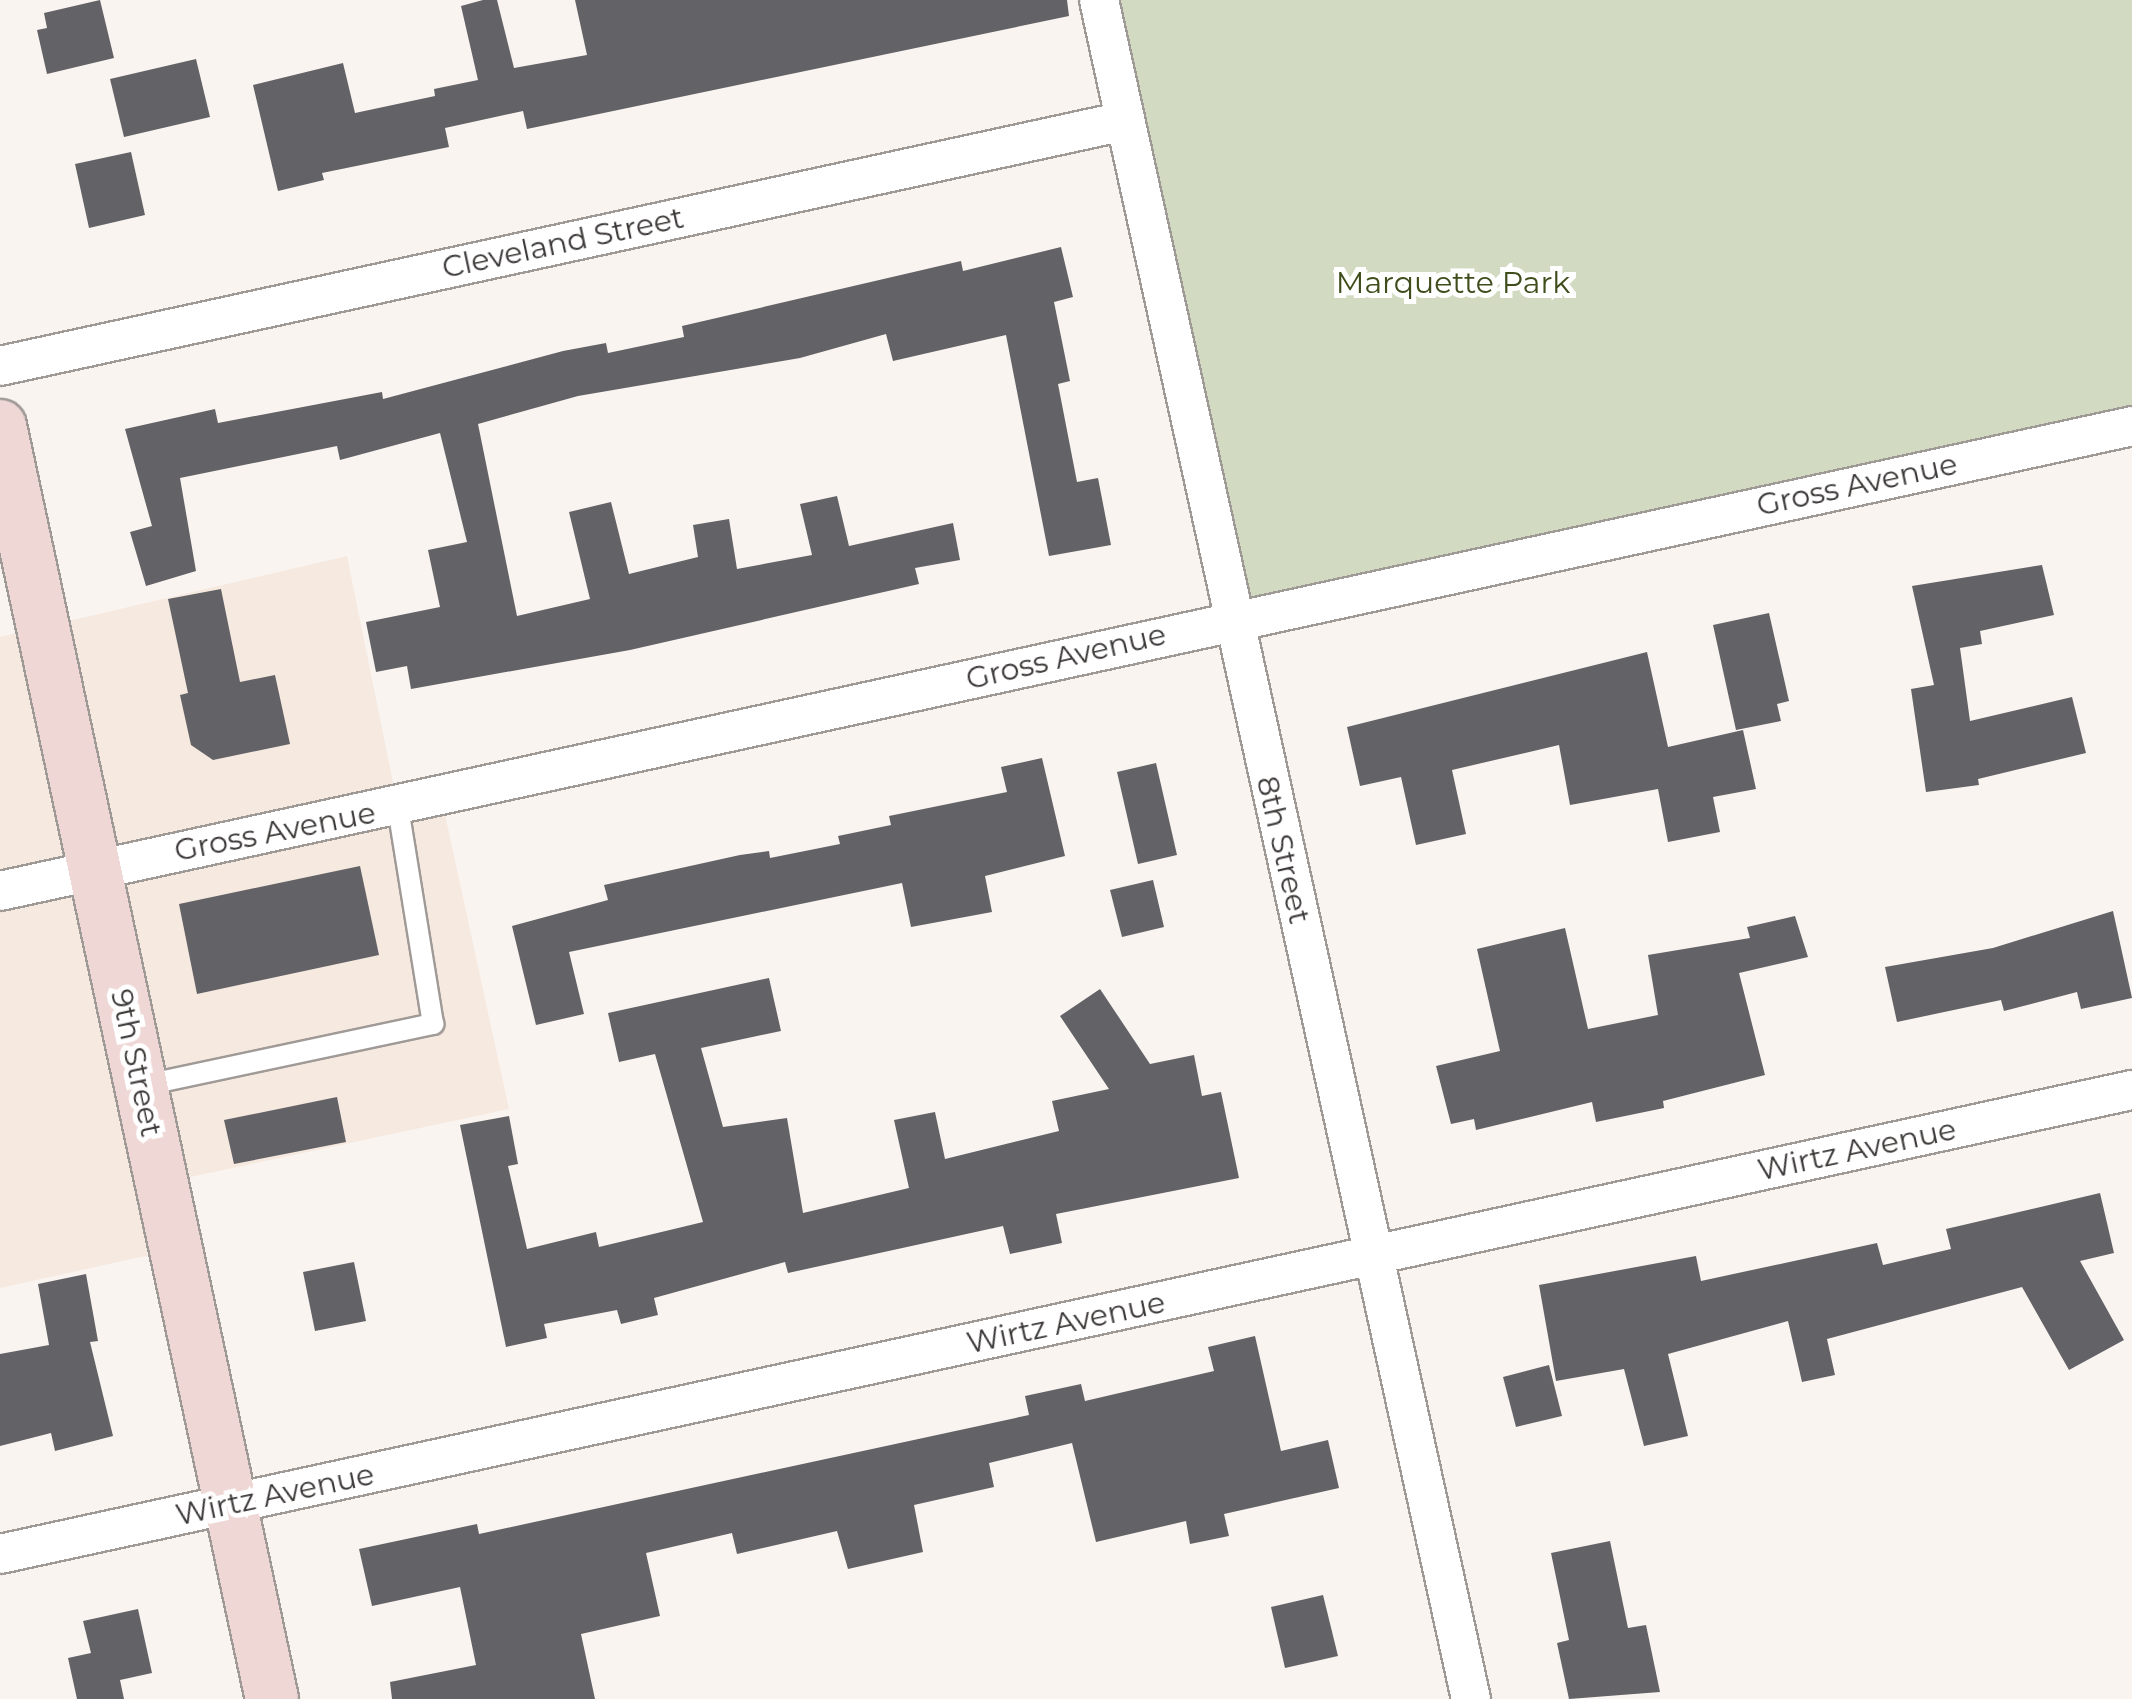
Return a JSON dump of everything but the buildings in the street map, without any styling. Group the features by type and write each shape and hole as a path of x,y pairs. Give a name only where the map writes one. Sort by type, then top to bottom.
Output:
{"street":[{"name":"8th Street","path":"1098,0 1471,1699"},
{"name":"Cleveland Street","path":"0,366 1125,121"},
{"name":"9th Street","path":"0,426 272,1699"},
{"name":"Gross Avenue","path":"0,891 95,868 398,808 1232,620 2132,426"},
{"name":"Wirtz Avenue","path":"0,1554 2132,1090"}],"lane":[{"path":"141,1086 433,1024 398,808"}],"shaded area":[{"path":"347,556 398,807 441,796 509,1109 163,1183 177,1249 0,1288 0,637"}],"green space":[{"name":"Marquette Park","path":"1099,0 2132,0 2132,426 1232,620"}]}
